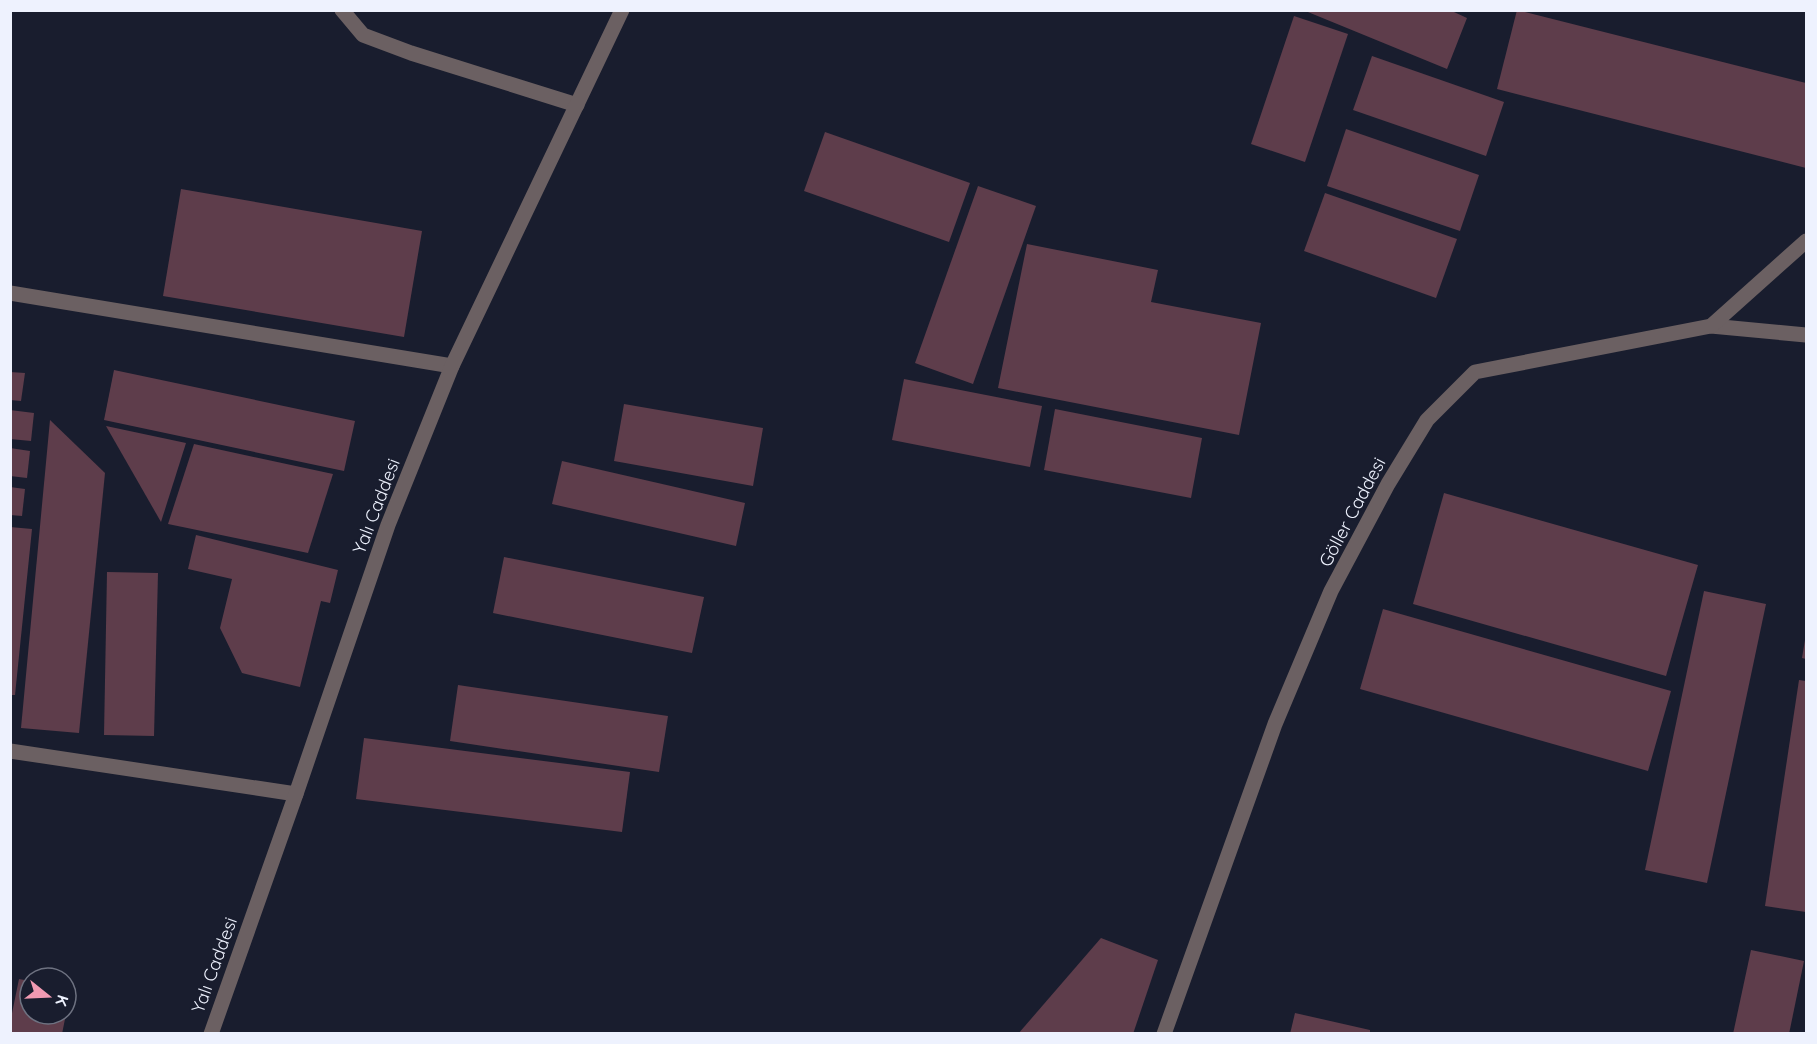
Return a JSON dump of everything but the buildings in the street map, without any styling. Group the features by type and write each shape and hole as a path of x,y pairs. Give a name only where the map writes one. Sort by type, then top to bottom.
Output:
{"street":[{"path":"342,10 363,35 411,53 578,105"},
{"name":"Yalı Caddesi","path":"211,1034 388,525 452,366 622,10"},
{"path":"1711,326 1806,241"},
{"path":"10,293 452,366"},
{"path":"1711,326 1806,335"},
{"name":"Göller Caddesi","path":"1164,1034 1275,724 1331,591 1388,484 1427,420 1475,372 1711,326"},
{"path":"10,751 296,794"}]}
